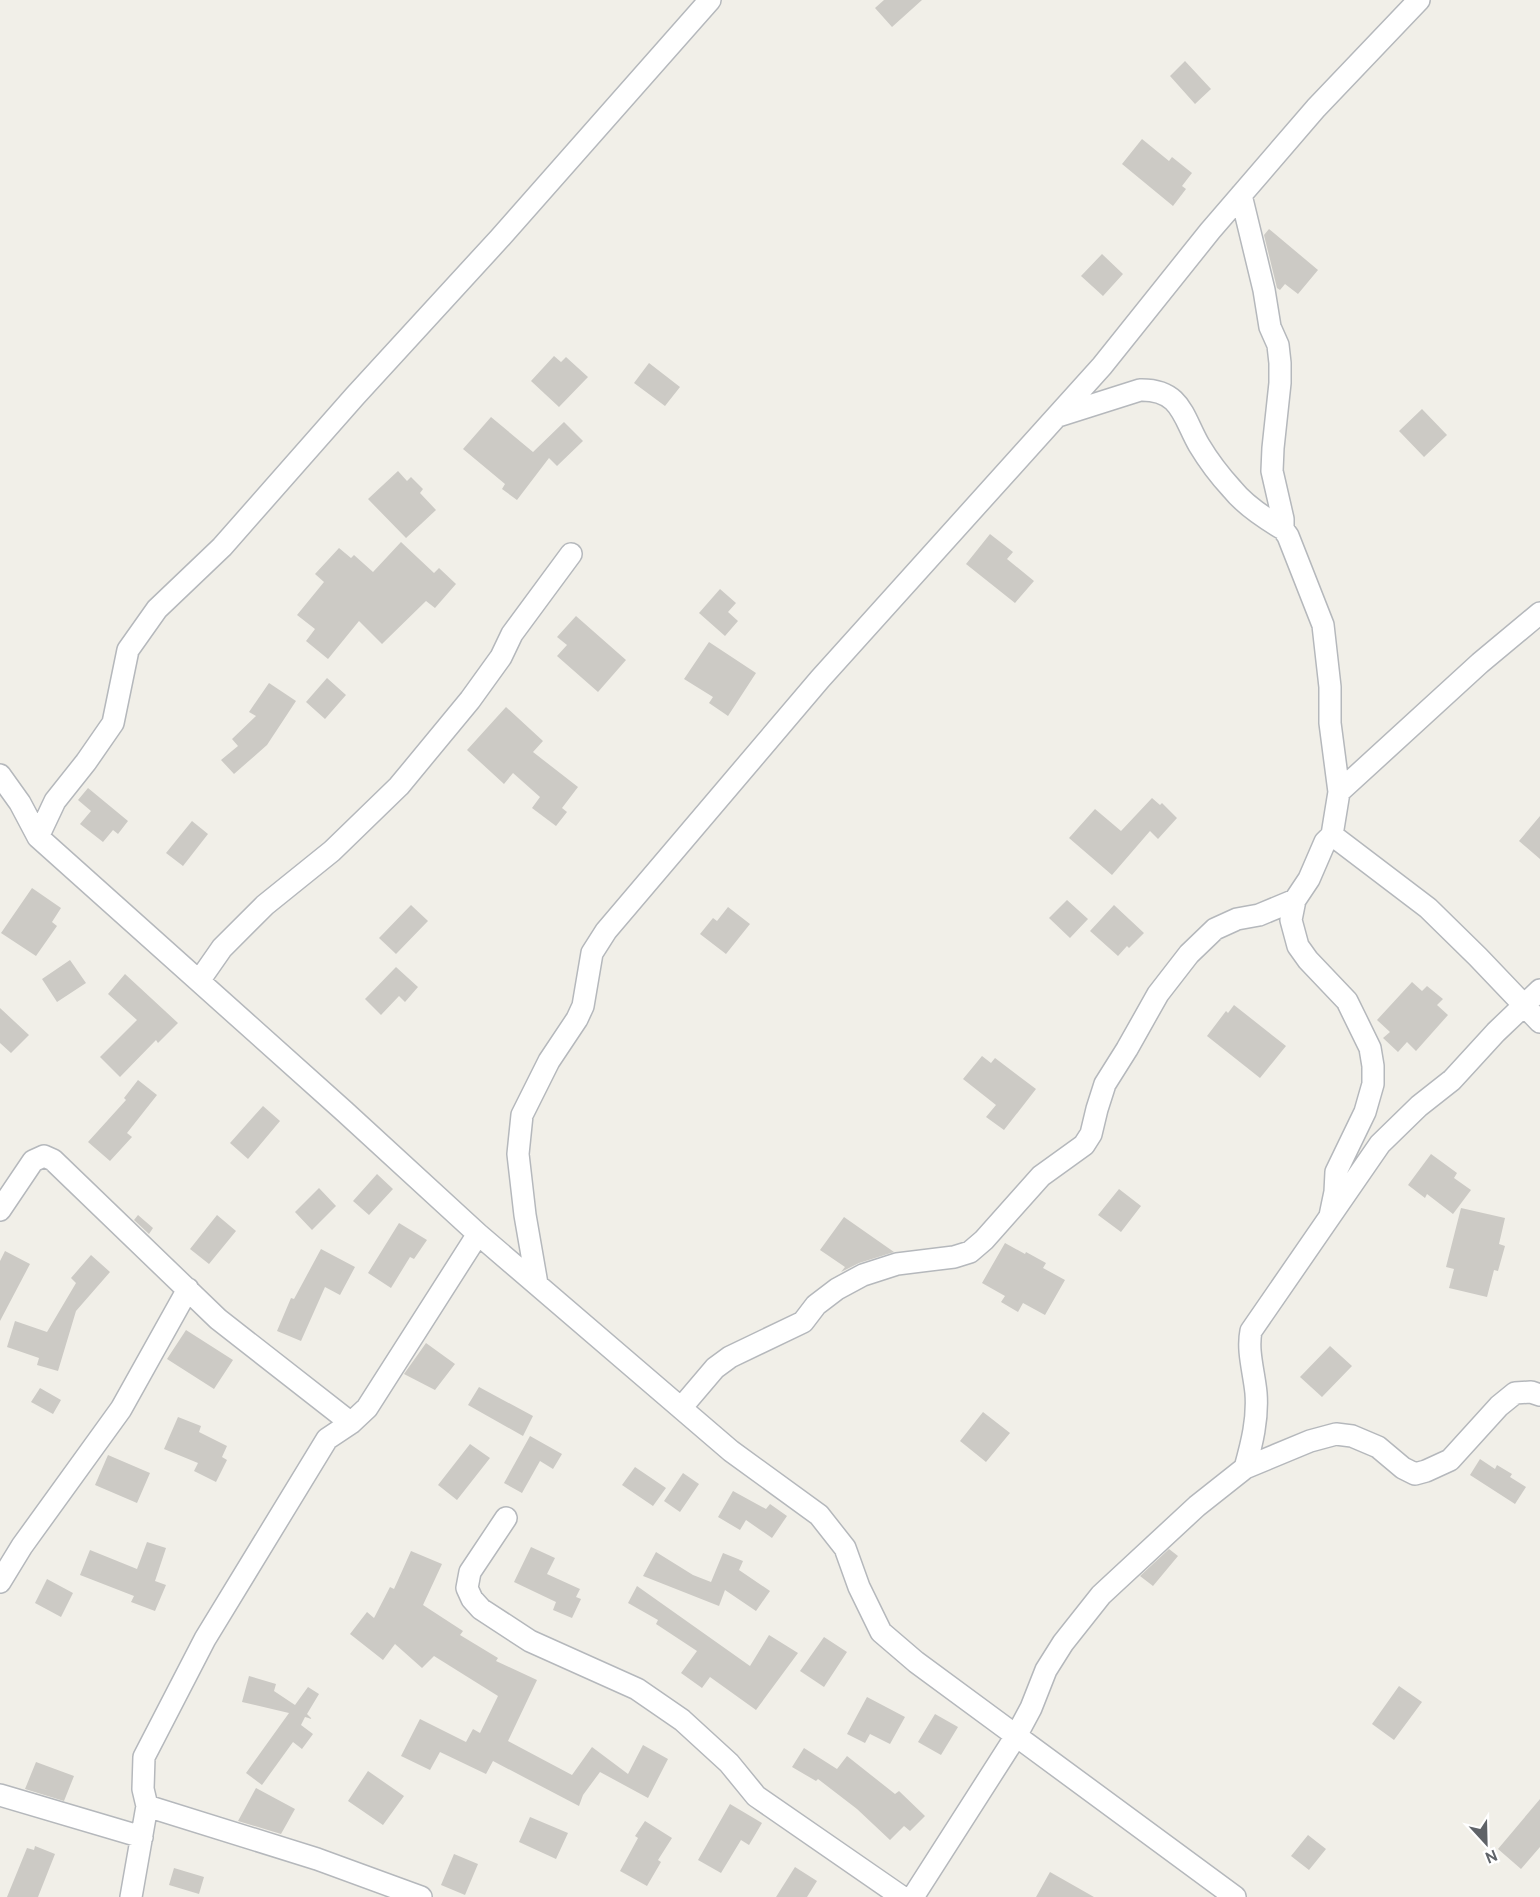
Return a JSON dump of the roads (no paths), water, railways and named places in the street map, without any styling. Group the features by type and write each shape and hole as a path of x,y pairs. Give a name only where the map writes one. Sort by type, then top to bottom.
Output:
{"street":[{"path":"38,837 55,801 113,723 128,650 157,609 222,547 710,0"},
{"path":"537,1284 518,1154 522,1115 549,1061 583,1006 592,953 606,931 820,679 1102,366 1210,231 1316,108 1419,0"},
{"path":"1241,195 1264,290 1270,327 1278,345 1280,383 1272,471 1283,519 1283,529"},
{"path":"1057,416 1140,390 1155,390 1163,393 1180,409 1204,453 1233,491 1283,529 1294,549 1323,625 1330,687 1330,723 1339,792 1332,835 1325,842 1309,879 1294,900 1291,920 1298,946 1308,960 1347,1000 1370,1048 1373,1066 1373,1084 1365,1112 1336,1172 1330,1216"},
{"path":"199,981 222,948 265,905 332,851 399,786 470,700 501,657 512,634 571,554"},
{"path":"1339,792 1480,663 1540,613"},
{"path":"0,775 20,803 38,837 478,1234 731,1450 819,1515 845,1548 859,1587 881,1632 916,1662 1235,1897"},
{"path":"1332,835 1428,908 1540,1022"},
{"path":"681,1408 716,1368 730,1357 803,1322 816,1305 837,1289 862,1275 897,1264 954,1257 970,1252 984,1240 1041,1176 1084,1145 1091,1134 1096,1109 1105,1084 1128,1049 1158,994 1189,954 1215,929 1237,919 1259,915 1294,900"},
{"path":"1245,1468 1254,1436 1256,1395 1250,1345 1251,1331 1380,1144 1419,1106 1452,1080 1496,1032 1540,990"},
{"path":"0,1210 33,1161 44,1156 53,1160 218,1319 351,1423"},
{"path":"131,1897 147,1806 143,1789 144,1757 205,1639 327,1439 351,1423 367,1408 478,1234"},
{"path":"0,1582 22,1546 121,1409 188,1289"},
{"path":"913,1897 1016,1736 1031,1708 1046,1670 1062,1643 1101,1595 1197,1506 1245,1468 1310,1441 1336,1434 1352,1436 1378,1447 1403,1468 1415,1474 1426,1472 1450,1460 1499,1406 1515,1393 1531,1392 1540,1395"},
{"path":"506,1518 471,1572 467,1588 480,1609 530,1641 637,1689 682,1720 729,1763 756,1796 902,1897"},
{"path":"0,1795 142,1837"},
{"path":"147,1806 317,1860 421,1897"}]}
